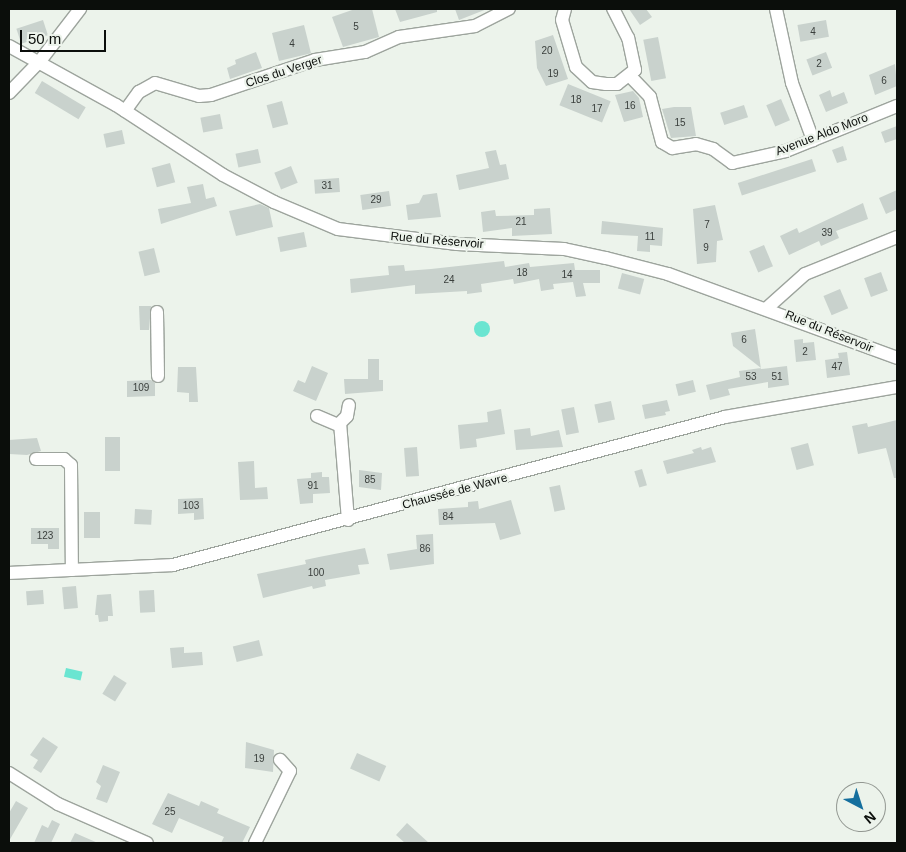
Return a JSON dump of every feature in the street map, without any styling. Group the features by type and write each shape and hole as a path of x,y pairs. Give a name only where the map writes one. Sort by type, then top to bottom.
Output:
{"street":[{"path":"9,93 40,61 80,9"},
{"name":"Clos du Verger","path":"125,110 139,92 155,83 199,96 211,95 315,60 365,52 399,37 475,26 509,9"},
{"path":"563,9 562,20 571,57 584,76 592,82 617,84 630,76 635,70 635,59 619,16 613,9"},
{"path":"776,9 792,83 813,140"},
{"name":"Rue du Réservoir","path":"9,46 40,61 125,110 223,175 274,202 338,229 457,244 564,249 668,274 767,308 897,358"},
{"name":"Avenue Aldo Moro","path":"630,76 650,97 662,142 672,148 696,144 712,149 732,163 786,151 897,106"},
{"path":"767,308 806,274 897,237"},
{"path":"157,312 158,376"},
{"name":"Chaussée de Wavre","path":"9,572 173,565 348,520 725,417 897,387"},
{"path":"348,520 340,426 348,416 349,405"},
{"path":"317,416 340,426"},
{"path":"36,459 64,459 71,464 72,570"},
{"path":"255,843 290,771 280,760"},
{"path":"9,773 58,804 147,843"}],"water":[{"path":"482,321 490,329 482,337 474,329"},
{"path":"66,668 83,672 81,681 64,677"}],"building":[{"path":"355,9 372,9 379,37 343,47 332,17"},
{"path":"395,9 437,9 437,12 400,22"},
{"path":"455,9 487,9 459,20"},
{"path":"629,9 646,9 652,17 640,25"},
{"path":"43,20 48,35 21,44 16,29"},
{"path":"826,20 829,37 800,42 797,25"},
{"path":"304,25 311,53 279,61 272,33"},
{"path":"553,35 568,79 546,86 537,68 535,41"},
{"path":"658,37 666,78 651,81 643,40"},
{"path":"256,52 262,68 230,79 227,68 236,64 235,60"},
{"path":"826,52 832,68 812,75 806,60"},
{"path":"895,64 897,86 875,95 869,75"},
{"path":"42,81 86,107 79,119 35,93"},
{"path":"568,84 611,101 602,123 559,105"},
{"path":"830,90 832,97 844,92 848,103 826,112 819,95"},
{"path":"633,91 639,98 643,117 624,122 615,95"},
{"path":"781,99 790,120 775,126 766,105"},
{"path":"282,101 288,124 273,128 267,105"},
{"path":"744,105 748,117 724,125 720,113"},
{"path":"691,107 696,136 671,138 662,109"},
{"path":"220,114 223,129 203,133 200,118"},
{"path":"897,126 897,139 885,143 881,132"},
{"path":"122,130 125,144 106,148 103,134"},
{"path":"843,146 847,160 837,163 832,150"},
{"path":"258,149 261,163 238,167 236,154"},
{"path":"496,150 500,165 506,164 509,179 459,190 456,175 489,168 485,152"},
{"path":"812,159 816,171 742,195 738,183"},
{"path":"170,163 175,182 157,187 152,168"},
{"path":"291,166 298,183 281,189 274,173"},
{"path":"339,178 340,192 315,194 314,180"},
{"path":"203,184 206,199 214,197 217,206 161,224 158,209 191,203 187,187"},
{"path":"897,190 897,209 886,214 879,198"},
{"path":"389,191 391,206 362,210 360,195"},
{"path":"437,193 441,217 408,220 406,205 419,203 423,195"},
{"path":"863,203 868,219 836,231 839,238 821,246 819,241 789,255 780,236 797,228 799,233"},
{"path":"260,204 269,208 273,227 236,236 229,211"},
{"path":"715,205 723,240 717,241 716,262 697,264 693,209"},
{"path":"550,208 552,234 512,236 512,228 483,232 481,212 495,210 496,216 534,215 534,209"},
{"path":"602,221 663,228 662,246 650,245 650,252 637,251 638,236 601,234"},
{"path":"304,232 307,247 280,252 277,237"},
{"path":"764,245 773,266 758,272 749,251"},
{"path":"154,248 160,272 145,276 138,252"},
{"path":"504,261 505,267 529,263 530,267 574,263 575,270 600,270 600,283 583,283 586,296 576,297 573,282 553,284 554,289 541,291 539,279 514,284 513,279 481,284 482,292 467,294 467,291 415,294 415,285 351,293 350,279 389,275 388,266 404,265 405,271"},
{"path":"881,272 888,291 871,297 864,278"},
{"path":"622,273 644,279 640,294 618,288"},
{"path":"840,289 848,308 832,315 823,296"},
{"path":"139,306 151,306 149,330 140,330"},
{"path":"755,329 761,368 733,346 731,333"},
{"path":"803,339 803,343 814,342 816,360 796,362 794,340"},
{"path":"847,352 850,375 827,378 825,360 839,358 838,353"},
{"path":"368,359 379,359 379,380 383,380 383,391 345,394 344,379 368,379"},
{"path":"312,366 328,373 316,401 293,391 298,380 305,383"},
{"path":"787,366 789,385 768,388 768,382 728,389 730,395 710,400 706,385 740,377 739,371"},
{"path":"178,367 196,367 198,402 189,402 189,393 177,392"},
{"path":"151,380 155,383 155,396 127,397 127,381"},
{"path":"693,380 696,392 678,396 676,384"},
{"path":"667,400 670,411 665,412 666,415 645,419 642,405"},
{"path":"611,401 615,420 598,423 594,405"},
{"path":"574,407 579,433 566,435 561,409"},
{"path":"501,409 505,434 476,439 477,447 460,449 458,425 488,422 487,412"},
{"path":"897,420 897,478 894,478 886,448 858,454 852,426 867,423 868,427"},
{"path":"530,428 531,436 559,430 563,447 516,450 514,430"},
{"path":"105,437 120,437 120,471 105,471"},
{"path":"37,438 41,451 27,455 9,454 9,440"},
{"path":"808,443 814,465 797,470 791,448"},
{"path":"417,447 419,476 406,477 404,448"},
{"path":"701,447 702,450 711,447 716,462 667,474 663,461 694,453 692,450"},
{"path":"254,461 255,488 267,487 268,499 240,500 238,462"},
{"path":"642,469 647,485 639,488 634,471"},
{"path":"359,470 382,473 381,490 359,487"},
{"path":"322,472 322,477 329,477 330,493 313,494 313,503 300,504 297,479 311,478 311,473"},
{"path":"560,485 565,509 554,512 549,487"},
{"path":"203,498 204,519 194,520 194,513 178,514 178,499"},
{"path":"511,500 521,534 500,540 495,523 439,525 438,509 468,507 468,502 478,501 479,509"},
{"path":"135,509 152,510 151,525 134,524"},
{"path":"84,512 100,512 100,538 84,538"},
{"path":"31,528 59,528 59,549 48,549 48,544 31,544"},
{"path":"433,534 434,564 390,570 387,554 417,549 416,535"},
{"path":"365,548 369,564 358,565 360,574 325,580 326,586 313,589 312,586 263,598 257,574 306,564 305,560"},
{"path":"76,586 78,608 64,609 62,587"},
{"path":"43,590 44,604 27,605 26,591"},
{"path":"154,590 155,612 140,613 139,591"},
{"path":"111,594 113,616 108,616 108,621 99,622 98,615 95,615 97,595"},
{"path":"259,640 263,656 237,662 233,647"},
{"path":"184,647 184,653 202,652 203,665 172,668 170,648"},
{"path":"114,675 127,683 115,702 102,694"},
{"path":"43,737 58,747 41,773 33,768 38,760 30,755"},
{"path":"246,742 274,750 273,772 245,768"},
{"path":"357,753 386,766 379,782 350,769"},
{"path":"103,765 120,772 107,803 96,799 101,786 96,782"},
{"path":"168,793 199,806 201,801 219,809 217,813 250,827 242,843 221,843 224,837 179,818 172,833 152,824"},
{"path":"16,801 28,808 9,841 9,813"},
{"path":"52,820 60,824 51,843 34,843 42,825 48,828"},
{"path":"407,823 429,843 405,843 396,835"},
{"path":"75,833 98,843 70,843"}]}
